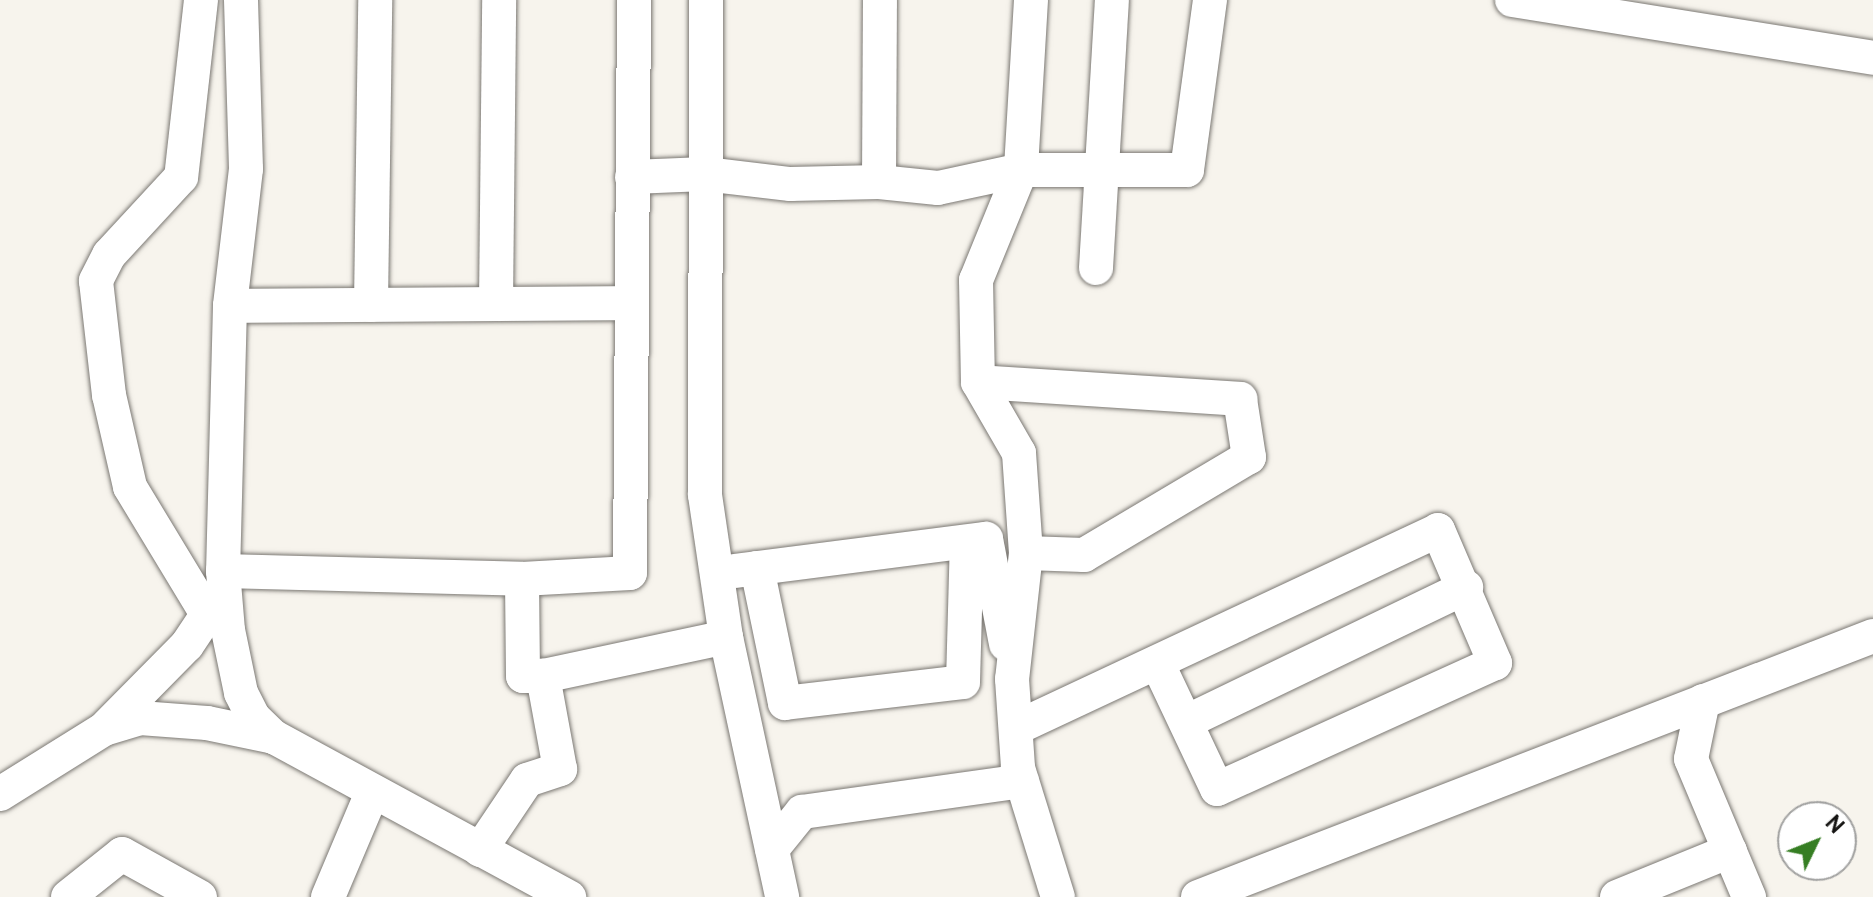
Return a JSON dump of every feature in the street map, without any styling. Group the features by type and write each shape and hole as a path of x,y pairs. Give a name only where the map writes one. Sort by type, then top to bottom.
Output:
{"street":[{"path":"201,0 181,177 109,255 96,281 109,395 130,487 218,591"},
{"path":"241,0 246,169 230,306 218,591 241,693 254,718 274,737 372,793 569,897"},
{"path":"371,305 375,0"},
{"path":"496,304 499,0"},
{"path":"218,591 630,573 629,303 634,0"},
{"path":"706,0 705,495 719,573 726,637 782,897"},
{"path":"879,182 880,0"},
{"path":"1012,679 1026,553 1019,453 978,382 976,280 1021,170 1031,0"},
{"path":"1096,268 1112,0"},
{"path":"632,177 705,174 790,184 879,182 938,188 1021,170 1104,173 1187,170 1210,0"},
{"path":"1512,0 1873,58"},
{"path":"230,306 629,303"},
{"path":"978,382 1240,399 1249,457 1084,555 1026,553"},
{"path":"1016,728 1438,530 1466,587 1495,663 1217,789 1157,662"},
{"path":"719,573 986,539 1012,679 1022,781 1058,897"},
{"path":"757,568 785,703 963,682 967,542"},
{"path":"522,579 523,676 543,676 726,637"},
{"path":"1186,722 1466,587"},
{"path":"0,794 104,729 154,681 218,591"},
{"path":"1198,897 1873,636"},
{"path":"480,850 527,780 560,769 543,676"},
{"path":"1703,701 1691,759 1749,897"},
{"path":"104,729 140,718 173,718 274,737"},
{"path":"772,849 802,812 1022,781"},
{"path":"328,897 372,793"},
{"path":"1617,897 1730,851"},
{"path":"68,897 122,854 200,897"}]}
